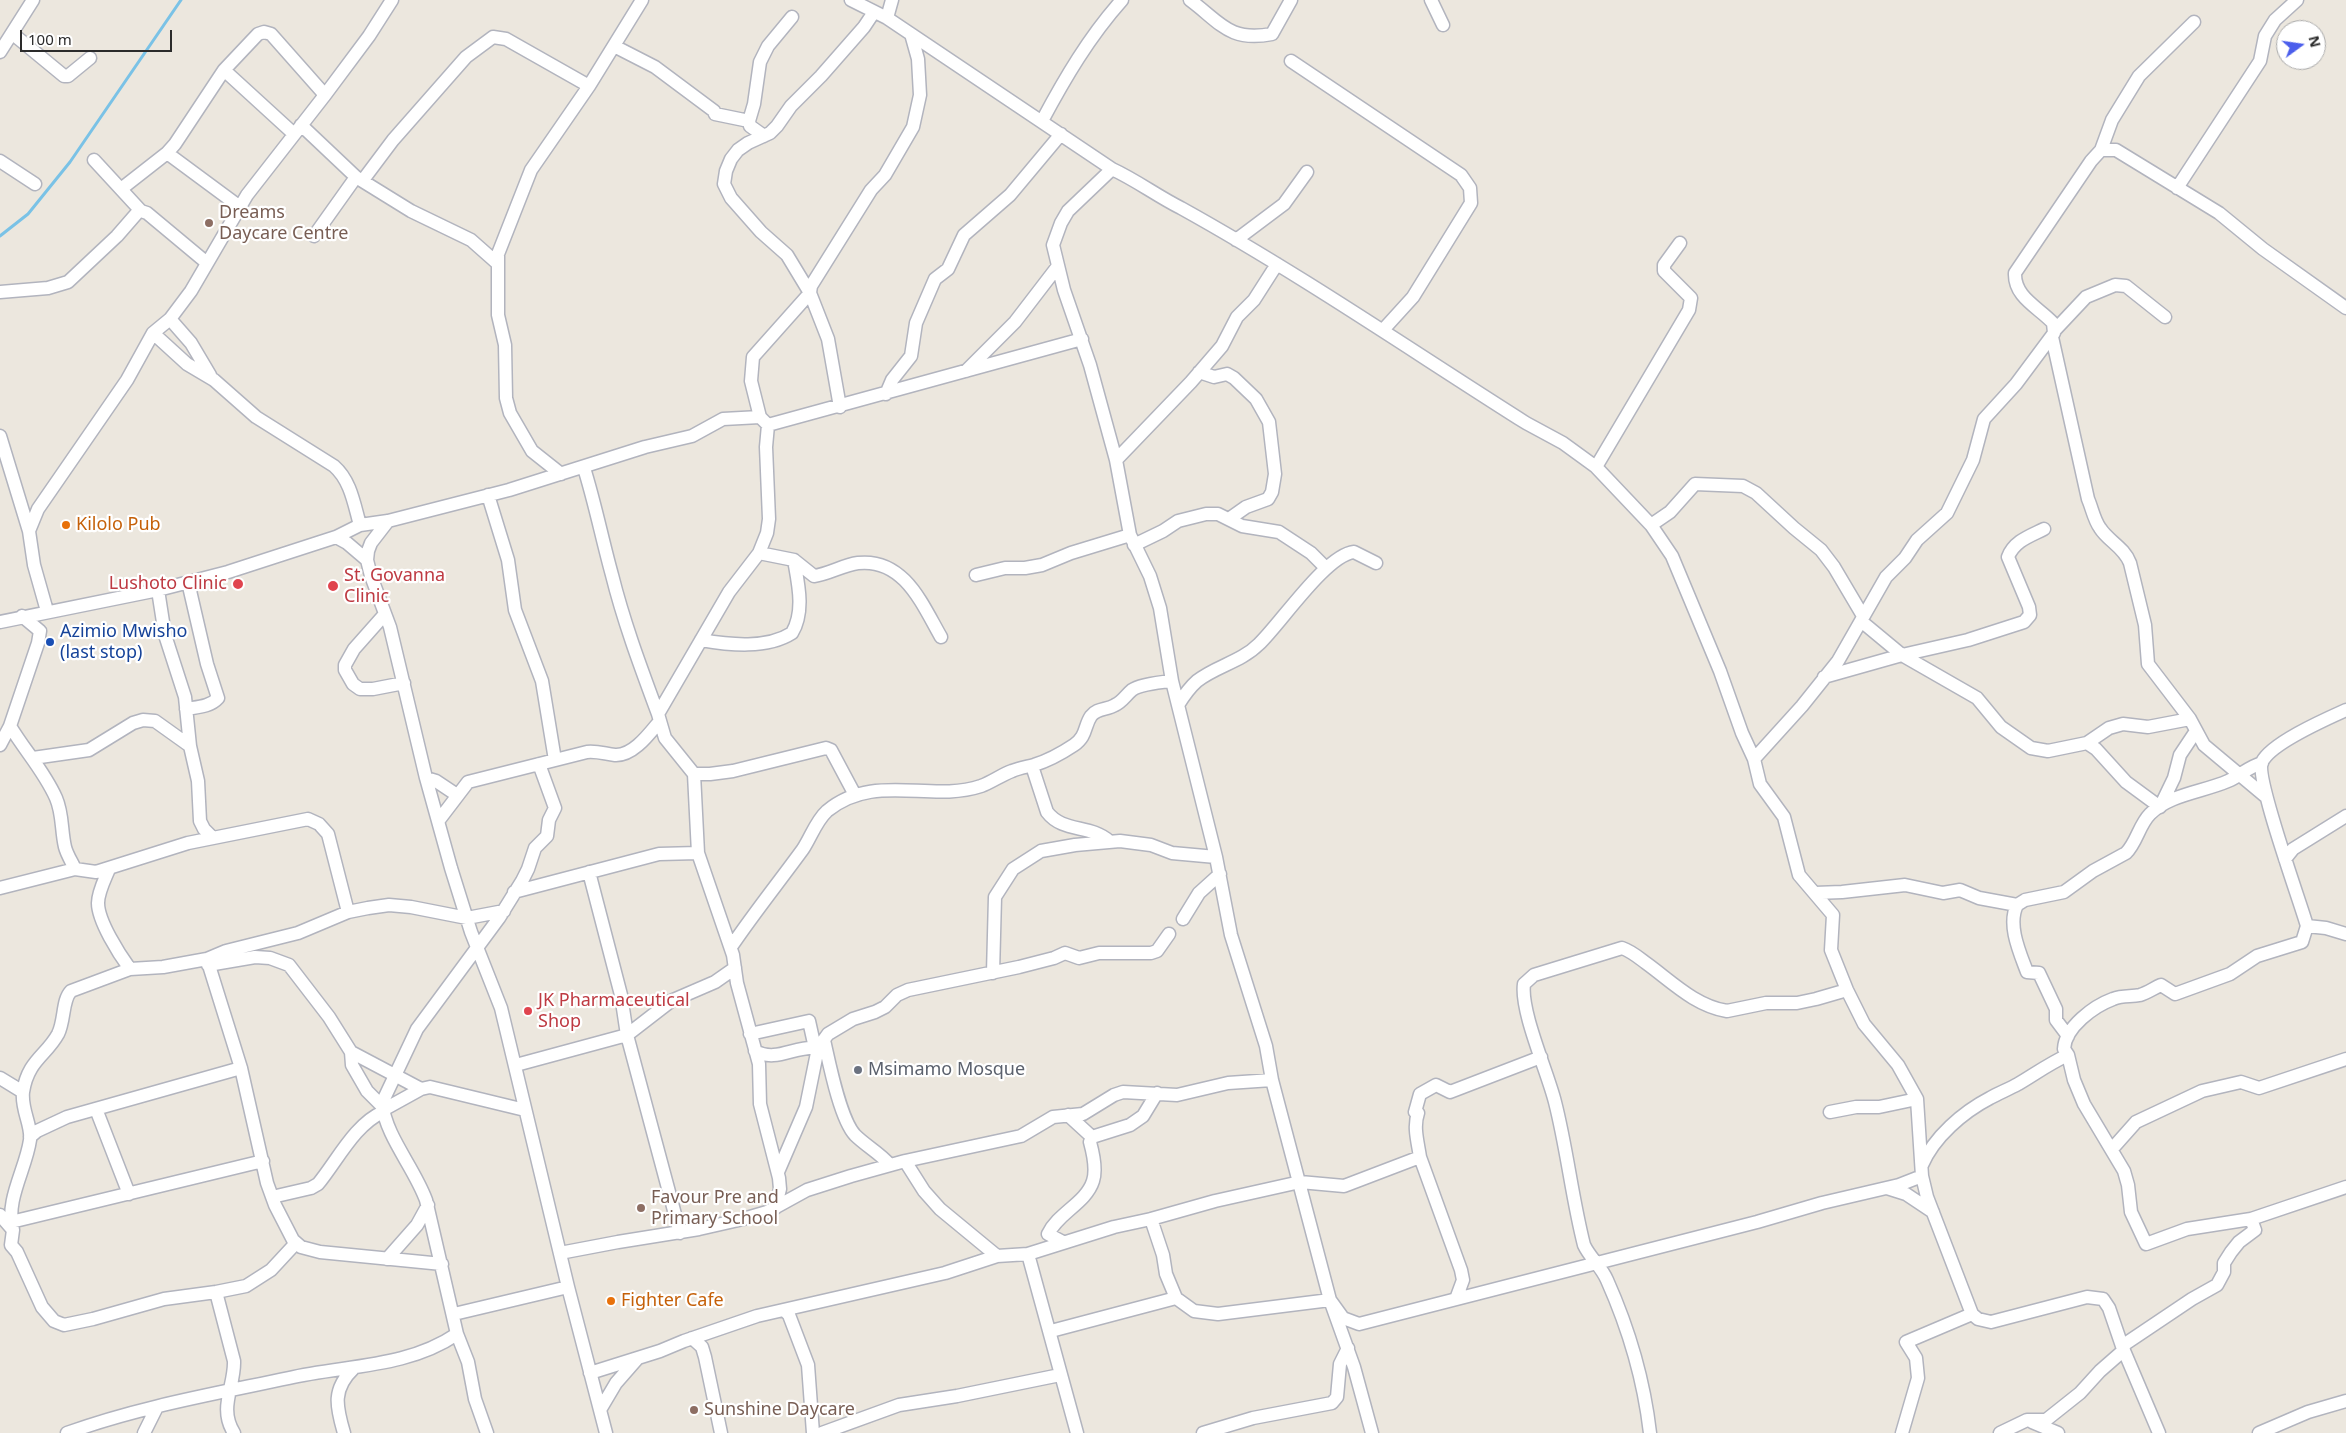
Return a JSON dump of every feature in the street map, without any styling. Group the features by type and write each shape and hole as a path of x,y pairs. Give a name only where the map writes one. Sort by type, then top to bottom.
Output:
{"street":[{"path":"0,52 33,0"},
{"path":"29,531 38,509 127,380 153,333 170,319 191,291 240,207 369,36 392,0"},
{"path":"561,474 532,451 510,413 506,398 505,345 498,315 497,262 501,243 531,170 557,129 589,86 614,46 625,24 642,0"},
{"path":"851,0 887,18 1112,169 1135,179 1170,202 1277,264 1526,423 1563,443 1596,466 1651,524 1672,556 1754,759 1760,784 1784,817 1799,875 1833,915 1831,950 1846,990 1864,1024 1898,1065 1917,1098 1922,1172 1933,1212 1972,1314 1984,1321 1991,1322 2087,1297 2103,1299 2109,1308 2123,1348 2159,1433"},
{"path":"887,18 892,0"},
{"path":"1042,121 1068,72 1098,28 1122,0"},
{"path":"1190,0 1236,35 1252,37 1272,34 1291,0"},
{"path":"1431,0 1443,25"},
{"path":"2177,188 2260,61 2265,36 2275,20 2298,0"},
{"path":"840,407 828,339 810,293 787,255 738,208 725,189 724,180 731,159 748,143 764,136 778,126 791,106 821,76 864,27 874,12"},
{"path":"764,136 750,126 749,121 763,54 792,17"},
{"path":"2194,22 2138,76 2112,120 2101,150 2091,161 2015,273 2014,284 2020,294 2053,323 2053,333 2086,490 2096,522 2128,559 2144,625 2148,664 2193,725 2204,745 2265,796"},
{"path":"121,189 167,154 224,70 258,34 268,32 300,65 325,95"},
{"path":"13,34 64,76 68,76 90,58"},
{"path":"439,820 468,782 598,751 616,755 624,753 642,741 659,718 729,592 759,553 767,533 769,519 764,421 751,381 753,357 810,293 811,286 820,269 871,190 885,175 912,126 920,95 918,59 911,34"},
{"path":"314,236 393,140 466,57 493,37 506,39 589,86"},
{"path":"614,46 655,66 714,111 715,114 749,121"},
{"path":"1291,61 1461,175 1470,188 1471,203 1435,264 1413,297 1382,330"},
{"path":"224,70 360,179 411,211 471,240 497,262"},
{"path":"886,394 892,380 911,356 916,323 935,279 948,269 959,243 970,229 1010,195 1061,134"},
{"path":"2101,150 2116,150 2219,213 2263,249 2346,308"},
{"path":"167,154 240,207"},
{"path":"94,160 141,211 147,213 208,264"},
{"path":"0,161 35,184"},
{"path":"1112,169 1077,200 1061,223 1053,245 1064,290 1082,339 1116,460 1132,540 1154,588 1160,608 1172,681 1220,874 1231,935 1266,1046 1272,1080 1330,1300 1347,1346 1372,1433"},
{"path":"1236,240 1284,204 1308,172"},
{"path":"0,292 48,288 68,282 105,249 141,211"},
{"path":"1596,466 1689,310 1691,298 1664,271 1664,265 1680,243"},
{"path":"1116,460 1222,346 1237,317 1254,300 1277,264"},
{"path":"966,371 1015,322 1058,266"},
{"path":"1754,759 1802,706 1838,661 1886,577 1905,558 1917,540 1947,512 1973,460 1984,419 2016,384 2053,333 2086,297 2114,285 2126,286 2165,317"},
{"path":"170,319 191,343 205,370 214,380 256,417 342,472 347,481 360,525"},
{"path":"153,333 187,364 214,380"},
{"path":"0,622 46,611 158,590 228,572 336,537 360,525 388,521 488,495 584,468 645,447 692,436 723,419 764,421 840,407 1082,339"},
{"path":"1199,372 1214,377 1226,374 1234,378 1256,399 1269,422 1275,474 1272,492 1266,500 1246,507 1229,518"},
{"path":"0,436 4,462 29,531 34,564 46,611"},
{"path":"584,468 628,630 659,718 670,746 694,774 698,853 731,947 750,1034 759,1064 760,1104 778,1172 780,1189 775,1208"},
{"path":"1651,524 1670,512 1695,484 1743,486 1756,494 1820,550 1834,567 1862,618 1902,655 1978,698 2001,728 2031,748 2048,751 2088,743 2109,728 2119,725 2148,727 2193,725"},
{"path":"488,495 508,560 515,610 542,680 556,760"},
{"path":"976,575 1005,568 1025,568 1042,565 1071,553 1132,540 1163,531 1178,521 1192,517 1218,514 1246,527 1279,532 1311,553 1326,568"},
{"path":"367,560 372,543 388,521"},
{"path":"1824,677 1902,655 1968,640 2024,622 2030,615 2029,607 2008,557 2011,549 2020,541 2044,529"},
{"path":"336,537 352,546 367,560 385,614 404,683 426,778 467,918 501,1008 568,1287 606,1433"},
{"path":"1178,705 1196,682 1244,657 1260,644 1326,568 1342,556 1354,552 1376,563"},
{"path":"759,553 794,560 814,576 864,563 894,570 909,584 941,637"},
{"path":"701,640 746,644 768,642 786,637 792,633 798,620 799,597 794,560"},
{"path":"186,709 213,703 218,698 207,664 188,582"},
{"path":"158,590 165,636 182,684 190,746 198,781 200,821 204,829 213,838"},
{"path":"385,614 354,649 345,665 345,670 353,684 360,690 404,683"},
{"path":"0,745 10,726 38,643 40,631 22,616"},
{"path":"731,947 758,908 780,883 823,816 837,804 855,795 878,789 916,792 978,787 1011,771 1045,761 1079,741 1086,732 1091,717 1101,710 1116,705 1134,688 1156,682 1172,681"},
{"path":"2346,710 2281,744 2267,755 2262,763 2261,772 2265,796 2307,926 2305,936 2296,945 2257,956 2216,980 2175,994 2161,985 2139,995 2127,995 2110,1000 2084,1017 2064,1042 2064,1049 2068,1056 2079,1095 2093,1122 2112,1149 2124,1171 2128,1185 2131,1212 2146,1244 2187,1229 2251,1220 2346,1187"},
{"path":"33,758 89,750 133,723 143,720 155,721 190,746"},
{"path":"2160,807 2174,778 2180,756 2193,725"},
{"path":"10,726 20,744 33,758 56,798 62,814 66,850 75,868"},
{"path":"642,741 670,746"},
{"path":"2088,743 2096,749 2126,782 2160,807"},
{"path":"694,774 733,771 826,748 830,750 855,795"},
{"path":"2068,1036 2056,1020 2056,1009 2039,973 2027,972 2012,924 2017,906 2025,900 2064,892 2093,870 2126,853 2145,821 2160,807 2177,798 2229,781 2248,768 2262,763"},
{"path":"383,1110 383,1100 396,1076 417,1028 504,911 528,869 535,848 547,836 549,820 555,808 539,764"},
{"path":"1032,766 1047,812 1051,817 1065,826 1098,834 1109,841"},
{"path":"426,778 436,781 457,795"},
{"path":"2286,859 2293,849 2346,816"},
{"path":"0,888 75,868 96,872 135,859 213,838 308,819 319,824 328,834 348,912"},
{"path":"993,973 993,905 999,888 1013,869 1040,851 1109,841 1129,841 1151,845 1172,853 1216,857"},
{"path":"514,892 660,854 698,853"},
{"path":"109,869 98,900 99,910 102,921 130,969"},
{"path":"589,872 619,986 627,1035 680,1233"},
{"path":"1183,919 1199,893 1220,874"},
{"path":"1815,893 1905,885 1944,893 1960,890 1979,898 2017,906"},
{"path":"207,962 226,951 298,933 348,912 389,905 467,918 504,911"},
{"path":"2307,926 2326,928 2346,934"},
{"path":"778,1172 806,1107 819,1045 837,1027 885,1007 891,999 908,990 993,973 1054,958 1065,953 1079,958 1099,953 1151,953 1157,951 1169,934"},
{"path":"1650,1433 1644,1398 1629,1339 1607,1279 1599,1264 1589,1255 1584,1245 1562,1131 1526,1006 1523,987 1534,975 1618,949 1626,950 1633,954 1690,996 1719,1010 1726,1011 1774,1003 1797,1003 1816,1000 1846,990"},
{"path":"296,1243 271,1270 246,1286 164,1299 93,1319 60,1324 54,1321 42,1307 26,1271 11,1244 18,1180 30,1137 23,1110 23,1092 34,1062 56,1036 63,1022 67,995 76,989 130,969 255,958 270,958 289,965 329,1017 351,1052 352,1065 367,1091 383,1110 393,1134 420,1182 428,1205 457,1334 468,1362 475,1399 487,1433"},
{"path":"207,962 242,1068 272,1197 284,1225 296,1243 301,1247 320,1252 442,1264"},
{"path":"516,1065 627,1035 671,1001 715,982 735,968"},
{"path":"750,1034 809,1021 852,1132 890,1165"},
{"path":"755,1051 774,1056 819,1045"},
{"path":"351,1052 421,1089"},
{"path":"1330,1300 1343,1318 1359,1324 1599,1264 1885,1188 1922,1172 1934,1144 1969,1111 2033,1076 2048,1064 2068,1056"},
{"path":"1456,1299 1463,1280 1458,1258 1420,1157 1415,1123 1418,1113 1415,1112 1420,1094 1436,1085 1450,1092 1541,1057"},
{"path":"2112,1149 2136,1122 2202,1091 2241,1082 2259,1088 2346,1059"},
{"path":"30,1137 37,1131 59,1121 242,1068"},
{"path":"0,1078 23,1092"},
{"path":"560,1253 680,1233 743,1219 775,1208 807,1190 890,1165 1012,1139 1053,1117 1083,1114 1114,1095 1124,1092 1178,1095 1228,1083 1272,1080"},
{"path":"272,1197 311,1188 318,1184 361,1129 372,1118 421,1089 438,1088 525,1110"},
{"path":"1092,1137 1130,1125 1143,1116 1157,1093"},
{"path":"1830,1112 1856,1107 1879,1107 1917,1098"},
{"path":"96,1109 129,1194"},
{"path":"1068,1115 1092,1137"},
{"path":"1063,1242 1048,1234 1054,1223 1081,1198 1093,1180 1095,1170 1090,1142 1092,1137"},
{"path":"590,1373 637,1359 757,1316 945,1273 998,1256 1028,1254 1114,1227 1151,1220 1215,1201 1300,1182 1344,1186 1420,1157"},
{"path":"0,1234 12,1226 129,1194 263,1161"},
{"path":"905,1161 924,1191 940,1210 998,1256"},
{"path":"1885,1188 1906,1194 1933,1212"},
{"path":"387,1259 417,1225 428,1205"},
{"path":"0,1215 12,1226"},
{"path":"1151,1220 1163,1255 1166,1274 1176,1298 1194,1311 1218,1314 1330,1300"},
{"path":"2000,1433 2027,1420 2046,1420 2080,1393 2123,1348 2192,1299 2217,1285 2224,1272 2224,1263 2231,1252 2238,1242 2255,1230 2251,1220"},
{"path":"1028,1254 1051,1331 1060,1375 1077,1433"},
{"path":"1463,1280 1478,1294"},
{"path":"454,1314 568,1287"},
{"path":"216,1292 234,1361 235,1372 228,1390 227,1417 234,1433"},
{"path":"1051,1331 1176,1298"},
{"path":"784,1310 793,1323 808,1365 813,1433"},
{"path":"1902,1433 1918,1378 1916,1358 1906,1342 1972,1314"},
{"path":"1203,1433 1290,1409 1316,1407 1332,1403 1337,1397 1340,1364 1359,1324"},
{"path":"67,1433 97,1422 228,1390 354,1368 424,1352 457,1334"},
{"path":"692,1338 702,1347 721,1433"},
{"path":"600,1410 616,1384 637,1359"},
{"path":"344,1433 337,1397 341,1382 354,1368"},
{"path":"822,1433 837,1431 899,1405 957,1396 1060,1375"},
{"path":"2259,1433 2308,1412 2346,1400"},
{"path":"144,1433 157,1407"},
{"path":"2027,1420 2058,1433"}],"waterway":[{"path":"0,236 28,214 70,162 181,0"}],"place":[{"name":"Dreams Daycare Centre","path":"209,223"},
{"name":"Kilolo Pub","path":"66,525"},
{"name":"Lushoto Clinic","path":"238,584"},
{"name":"St. Govanna Clinic","path":"333,586"},
{"name":"Azimio Mwisho (last stop)","path":"50,642"},
{"name":"JK Pharmaceutical Shop","path":"528,1011"},
{"name":"Msimamo Mosque","path":"858,1070"},
{"name":"Favour Pre and Primary School","path":"641,1208"},
{"name":"Fighter Cafe","path":"611,1301"},
{"name":"Sunshine Daycare","path":"694,1410"}]}
